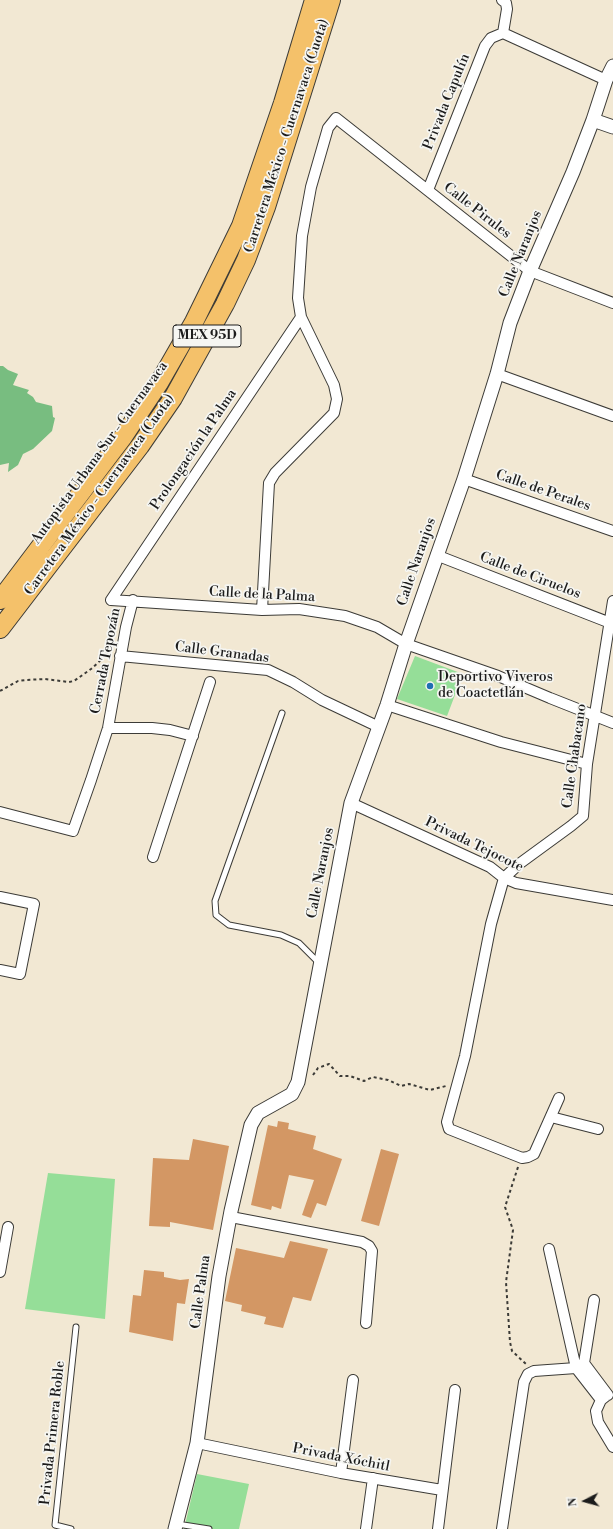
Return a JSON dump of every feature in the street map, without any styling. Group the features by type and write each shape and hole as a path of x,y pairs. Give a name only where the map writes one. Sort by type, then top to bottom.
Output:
{"highway":[{"name":"Autopista Urbana Sur - Cuernavaca","path":"0,589 164,366 198,310 224,259 251,194 313,0"},
{"name":"Carretera México - Cuernavaca (Cuota)","path":"0,600 123,437 158,383 194,322 242,226 283,103 313,0"},
{"name":"Autopista Urbana Sur - Cuernavaca","path":"0,619 128,457 176,386 206,332 237,272 265,203 330,0"},
{"name":"Carretera México - Cuernavaca (Cuota)","path":"0,629 140,446 173,398 225,304 246,260 266,207 330,0"}],"street":[{"path":"502,0 506,3 507,9 503,33 606,80"},
{"name":"Privada Capulín","path":"428,190 485,46 491,38 503,33"},
{"name":"Calle Naranjos","path":"298,1082 351,803 387,706 436,555 464,479 497,374 510,323 530,271 573,172 593,120 606,80 613,66"},
{"name":"Calle Pirules","path":"301,316 298,298 302,236 305,215 311,186 328,128 336,118 428,190 453,212 530,271 613,303"},
{"path":"593,120 613,127"},
{"path":"262,610 269,483 275,473 334,413 337,399 334,386 301,316"},
{"name":"Prolongación la Palma","path":"111,600 301,316"},
{"path":"497,374 613,416"},
{"name":"Calle de Perales","path":"464,479 613,531"},
{"name":"Calle de Ciruelos","path":"436,555 611,623"},
{"name":"Calle de la Palma","path":"111,600 133,600 262,610 299,610 345,616 377,627 406,644"},
{"name":"Cerrada Tepozán","path":"0,812 73,831 92,780 108,728 120,656 133,600"},
{"name":"Calle Chabacano","path":"504,878 582,816 594,715 611,623 613,601"},
{"path":"406,644 498,676 613,722"},
{"name":"Calle Granadas","path":"120,656 268,670 293,682 322,700 379,727"},
{"path":"152,857 210,682"},
{"path":"387,706 501,742 587,764"},
{"name":"Cerrada Tepozán","path":"108,728 152,728 170,730 193,736"},
{"name":"Privada Tejocote","path":"351,803 490,867 504,878 516,883 613,900"},
{"path":"504,878 491,924 465,1056 447,1122 449,1129 522,1158 528,1157 534,1154 558,1098"},
{"path":"0,897 34,904 20,974 0,970"},
{"name":"Calle Palma","path":"176,1526 197,1444 218,1276 251,1125 258,1113 292,1094 298,1082"},
{"path":"551,1117 598,1129"},
{"path":"231,1217 362,1242 369,1246 372,1251 366,1323"},
{"path":"0,1272 8,1227"},
{"path":"549,1248 576,1368 608,1397"},
{"path":"594,1300 584,1363 608,1397"},
{"path":"502,1529 524,1382 528,1374 534,1371 576,1368"},
{"path":"341,1473 353,1380"},
{"path":"438,1529 455,1390"},
{"path":"608,1397 596,1411 598,1422 613,1447"},
{"name":"Privada Xóchitl","path":"197,1444 341,1473 442,1490"},
{"path":"366,1529 373,1478"}],"lane":[{"path":"282,713 215,901 216,915 229,925 281,935 299,943 320,964"},
{"name":"Privada Primera Roble","path":"71,1529 55,1525 76,1327"},
{"path":"176,1526 209,1529"}],"path":[{"path":"0,691 14,683 26,680 45,678 69,682 74,681 102,659 126,627"},
{"path":"298,1082 309,1080 318,1068 329,1064 340,1076 350,1076 364,1081 373,1077 388,1080 401,1086 409,1084 430,1090 458,1081"},
{"path":"522,1158 505,1207 513,1230 506,1282 510,1342 512,1351 534,1371"}],"green space":[{"path":"0,366 3,366 18,374 13,385 29,390 27,393 33,397 36,402 52,406 53,417 55,418 52,431 33,449 23,454 18,465 8,472 9,463 0,465"},
{"name":"Deportivo Viveros de Coactetlán","path":"415,656 463,674 447,716 397,699"},
{"path":"48,1173 115,1179 105,1319 25,1309"},
{"path":"197,1474 249,1484 239,1529 184,1529"}],"building":[{"path":"278,1121 289,1123 288,1129 316,1136 313,1149 342,1159 326,1206 317,1203 311,1218 302,1215 314,1180 289,1175 281,1209 272,1206 271,1210 251,1205 268,1125 277,1127"},
{"path":"193,1139 229,1146 213,1230 170,1222 170,1227 149,1226 153,1158 189,1160"},
{"path":"381,1149 399,1154 379,1226 361,1221"},
{"path":"290,1241 328,1249 311,1301 293,1297 283,1328 264,1324 266,1317 241,1311 242,1305 225,1301 236,1248 284,1258"},
{"path":"144,1270 164,1272 164,1277 180,1280 189,1279 185,1304 177,1303 173,1341 129,1332 133,1295 141,1296"}],"place":[{"name":"Deportivo Viveros de Coactetlán","path":"430,686"}]}
